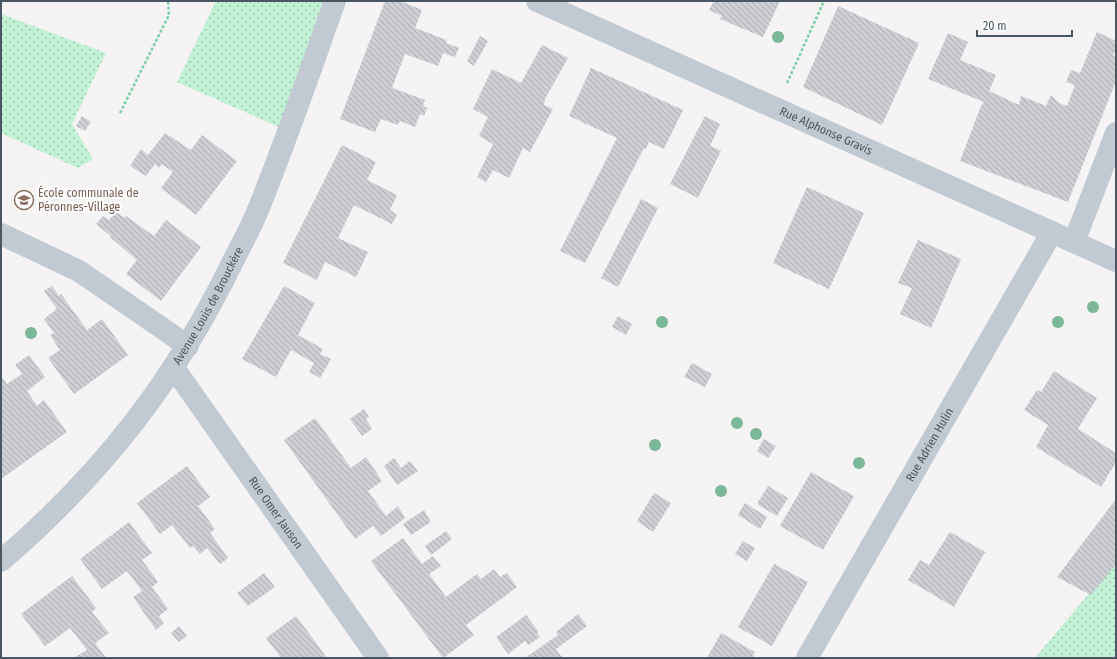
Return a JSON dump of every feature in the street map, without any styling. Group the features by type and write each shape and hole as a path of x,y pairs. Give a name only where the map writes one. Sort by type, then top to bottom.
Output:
{"street":[{"name":"Avenue Louis de Brouckère","path":"1,561 64,503 96,469 150,403 188,346 220,289 258,211 335,1"},
{"name":"Rue Alphonse Gravis","path":"537,1 1116,261"},
{"path":"1074,242 1116,133"},
{"name":"Rue Adrien Hulin","path":"807,658 1052,232"},
{"path":"1,234 79,271 188,346"},
{"name":"Rue Omer Jauson","path":"174,368 378,658"}],"path":[{"path":"120,113 169,15 168,1"},
{"path":"776,108 824,1"}],"green space":[{"path":"216,1 335,1 288,131 177,82"},
{"path":"1,14 106,53 72,124 93,159 78,168 1,133"},
{"path":"1116,561 1116,658 1035,658"}],"building":[{"path":"385,1 400,1 422,10 415,28 447,40 446,43 459,48 455,57 443,53 438,66 405,54 392,88 425,100 423,106 427,108 424,116 420,114 415,127 400,121 398,125 381,119 375,132 340,119"},
{"path":"714,1 780,1 763,37 720,19 722,16 709,10"},
{"path":"838,6 919,43 882,125 803,87"},
{"path":"1097,32 1116,41 1116,49 1113,55 1116,56 1116,81 1068,202 960,161 981,106 984,102 928,79 948,33 968,42 960,60 996,75 989,91 1019,105 1021,96 1046,106 1051,95 1059,103 1067,106 1075,85 1066,82 1071,70 1080,73"},
{"path":"480,36 488,41 474,66 467,61"},
{"path":"542,45 568,58 545,99 544,105 553,109 530,152 523,148 509,178 493,170 486,182 477,177 493,144 479,136 488,117 473,109 492,69 521,83"},
{"path":"591,68 683,110 664,149 649,142 646,149 644,148 585,263 560,251 617,138 569,116"},
{"path":"82,116 91,122 85,131 76,126"},
{"path":"705,116 720,124 710,146 721,151 698,198 670,184"},
{"path":"165,133 191,150 202,135 237,161 196,215 161,188 173,172 162,164 159,168 155,164 146,176 130,166 141,149 148,155"},
{"path":"342,145 376,162 367,180 397,195 390,210 397,215 392,224 354,205 338,238 368,252 356,277 325,262 317,280 283,263"},
{"path":"807,187 864,213 829,289 773,263"},
{"path":"641,199 658,208 618,287 601,278"},
{"path":"116,212 125,218 126,216 154,236 166,220 201,247 161,301 126,274 137,260 96,224 103,216 109,220"},
{"path":"918,240 961,259 931,328 900,314 912,288 898,283"},
{"path":"52,286 59,296 61,294 87,330 102,319 128,355 74,394 48,358 60,350 50,335 54,333 44,319 57,309 44,291"},
{"path":"284,286 315,303 298,335 323,349 320,354 331,359 320,378 309,372 314,363 291,350 276,377 242,359"},
{"path":"618,316 632,324 626,335 612,327"},
{"path":"29,355 45,377 27,391 37,406 44,400 67,432 1,479 1,376 7,384 22,374 15,365"},
{"path":"692,363 712,374 705,387 684,377"},
{"path":"1054,371 1097,398 1078,429 1116,453 1116,462 1101,487 1036,447 1048,425 1024,410 1037,390 1041,392"},
{"path":"364,409 369,417 366,419 372,429 362,436 350,419"},
{"path":"315,418 351,468 366,457 382,481 368,491 386,516 398,506 405,518 381,536 373,526 355,539 284,440"},
{"path":"764,439 776,446 768,458 757,451"},
{"path":"394,458 401,468 410,461 418,471 397,485 384,466"},
{"path":"187,466 210,497 198,506 215,529 210,533 228,558 220,564 207,548 200,554 193,546 190,548 172,525 160,534 137,503"},
{"path":"811,472 854,496 823,550 780,526"},
{"path":"768,486 788,498 777,516 757,504"},
{"path":"654,493 671,503 653,532 637,521"},
{"path":"1116,499 1116,564 1091,595 1057,577"},
{"path":"745,503 767,517 760,529 738,515"},
{"path":"424,510 431,522 411,535 403,524"},
{"path":"129,522 152,553 142,560 158,582 152,587 168,609 159,616 164,623 156,630 133,597 142,591 127,571 102,589 80,559"},
{"path":"446,531 452,539 431,555 425,546"},
{"path":"950,532 985,552 954,607 908,580 920,560 929,565"},
{"path":"403,538 422,564 433,556 441,566 429,574 446,597 477,574 481,579 494,569 500,577 507,573 517,587 466,625 474,635 443,658 371,561"},
{"path":"743,541 755,548 747,561 735,554"},
{"path":"774,564 808,582 772,646 738,627"},
{"path":"264,573 275,587 248,606 237,593"},
{"path":"72,576 96,608 92,612 109,633 95,643 106,658 76,658 75,657 87,650 70,628 45,646 21,614"},
{"path":"578,614 587,626 556,649 562,657 525,658 558,635 556,632"},
{"path":"526,615 538,631 537,633 540,637 528,645 525,641 508,654 496,637"},
{"path":"296,616 327,658 281,658 266,638"},
{"path":"179,626 187,636 179,642 171,633"},
{"path":"721,633 755,652 752,658 707,658"}],"place":[{"name":"École communale de Péronnes-Village","path":"24,200"}]}
